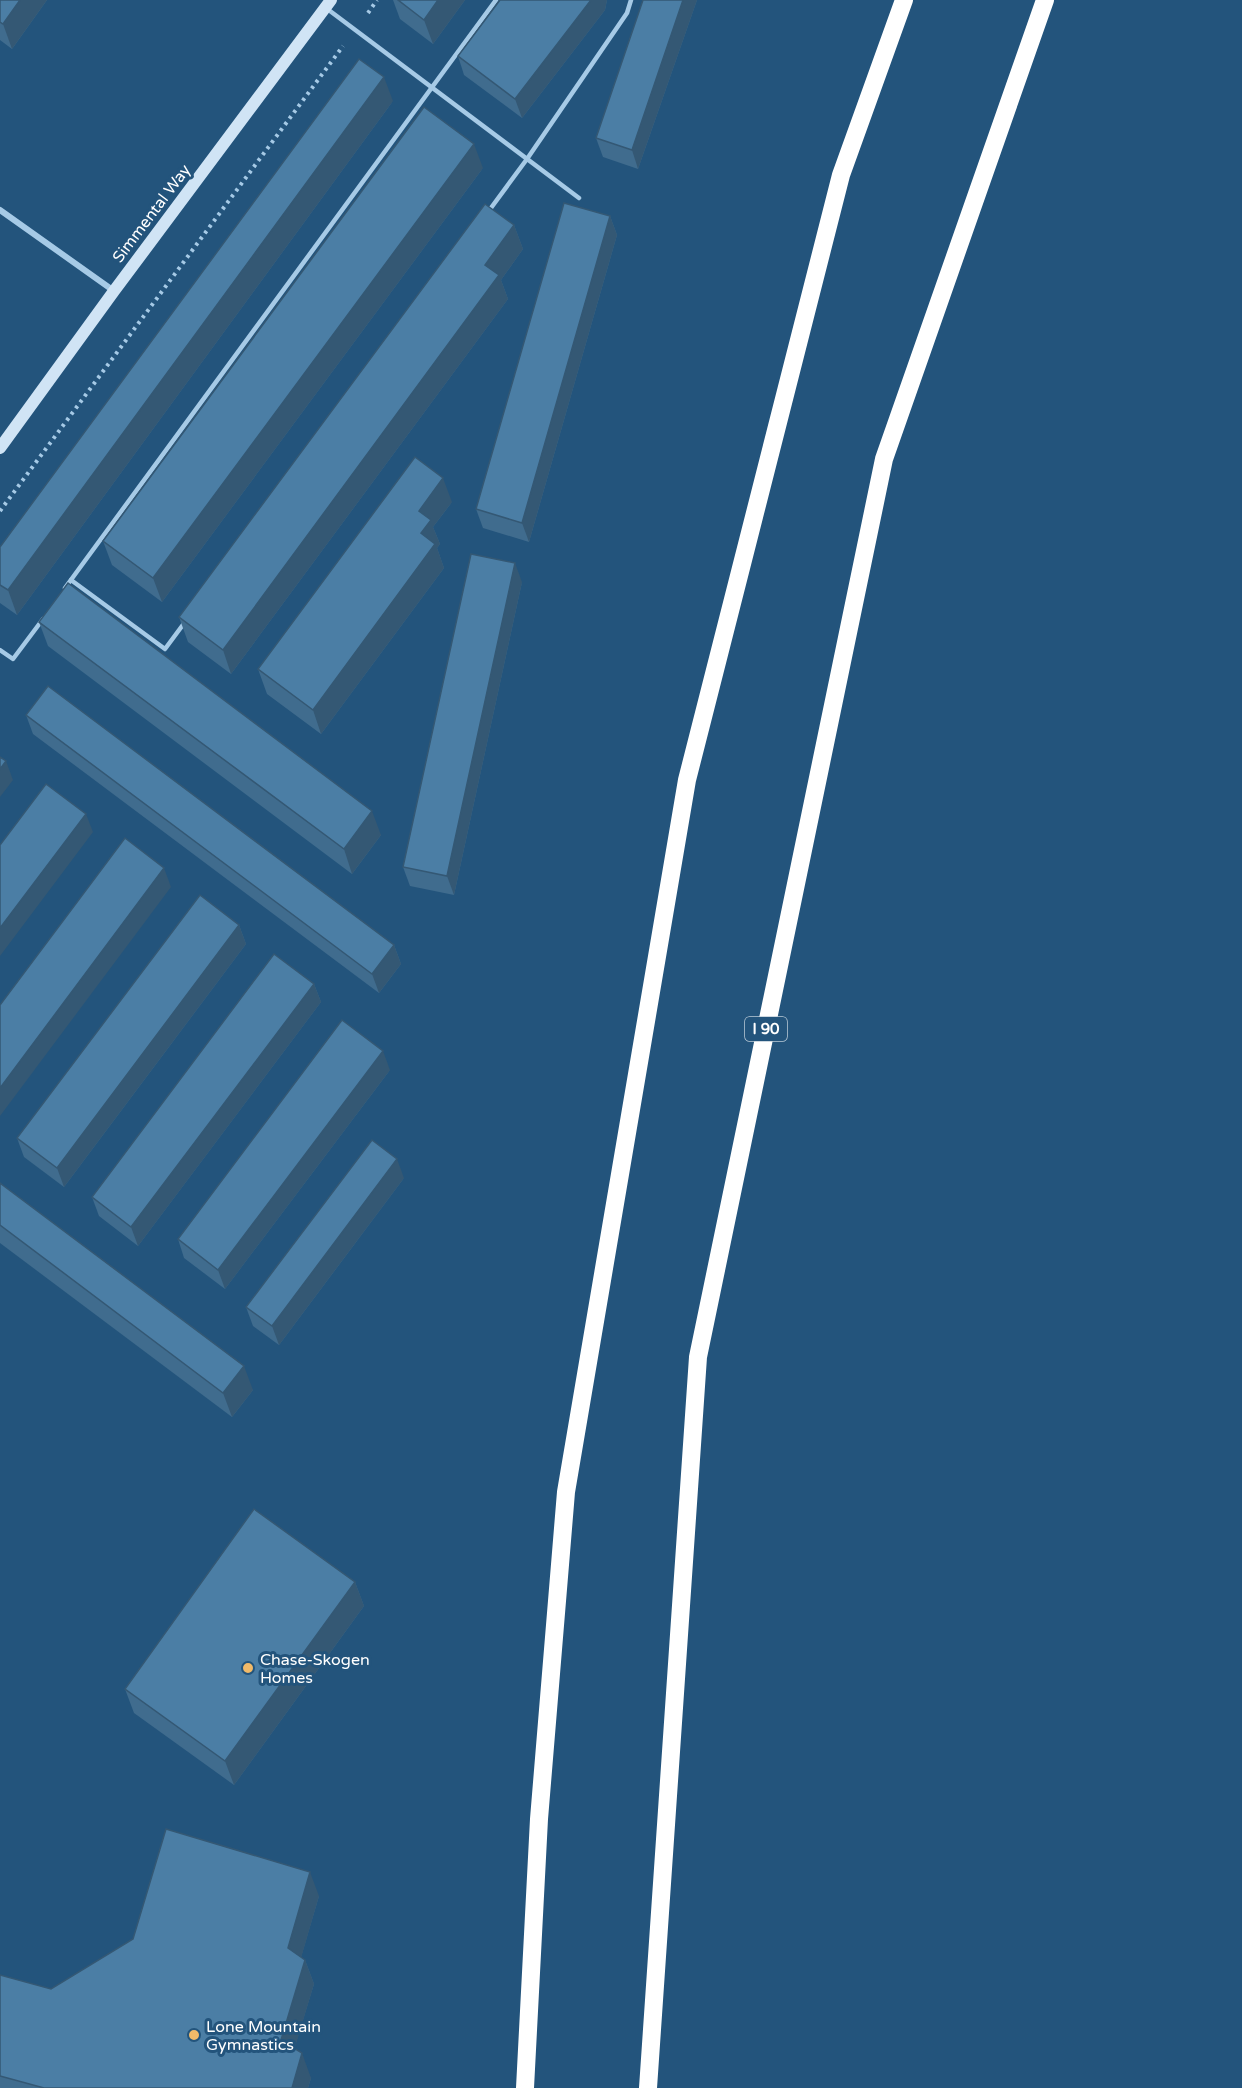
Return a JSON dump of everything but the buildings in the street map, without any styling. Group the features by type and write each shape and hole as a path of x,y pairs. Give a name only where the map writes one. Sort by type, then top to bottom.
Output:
{"highway":[{"path":"525,2088 539,1818 566,1492 687,780 841,175 904,0"},
{"name":"I 90","path":"648,2088 698,1357 884,459 1045,0"}],"street":[{"name":"Simmental Way","path":"0,448 328,4"},
{"path":"0,210 114,291"}],"lane":[{"path":"58,597 496,0"},
{"path":"484,216 527,159 627,13 631,0"},
{"path":"328,4 355,30 579,198"},
{"path":"71,580 165,649 186,620"},
{"path":"0,650 13,659 45,615"}],"path":[{"path":"0,511 377,0"}],"place":[{"name":"Chase-Skogen Homes","path":"248,1668"},
{"name":"Lone Mountain Gymnastics","path":"194,2035"}]}
